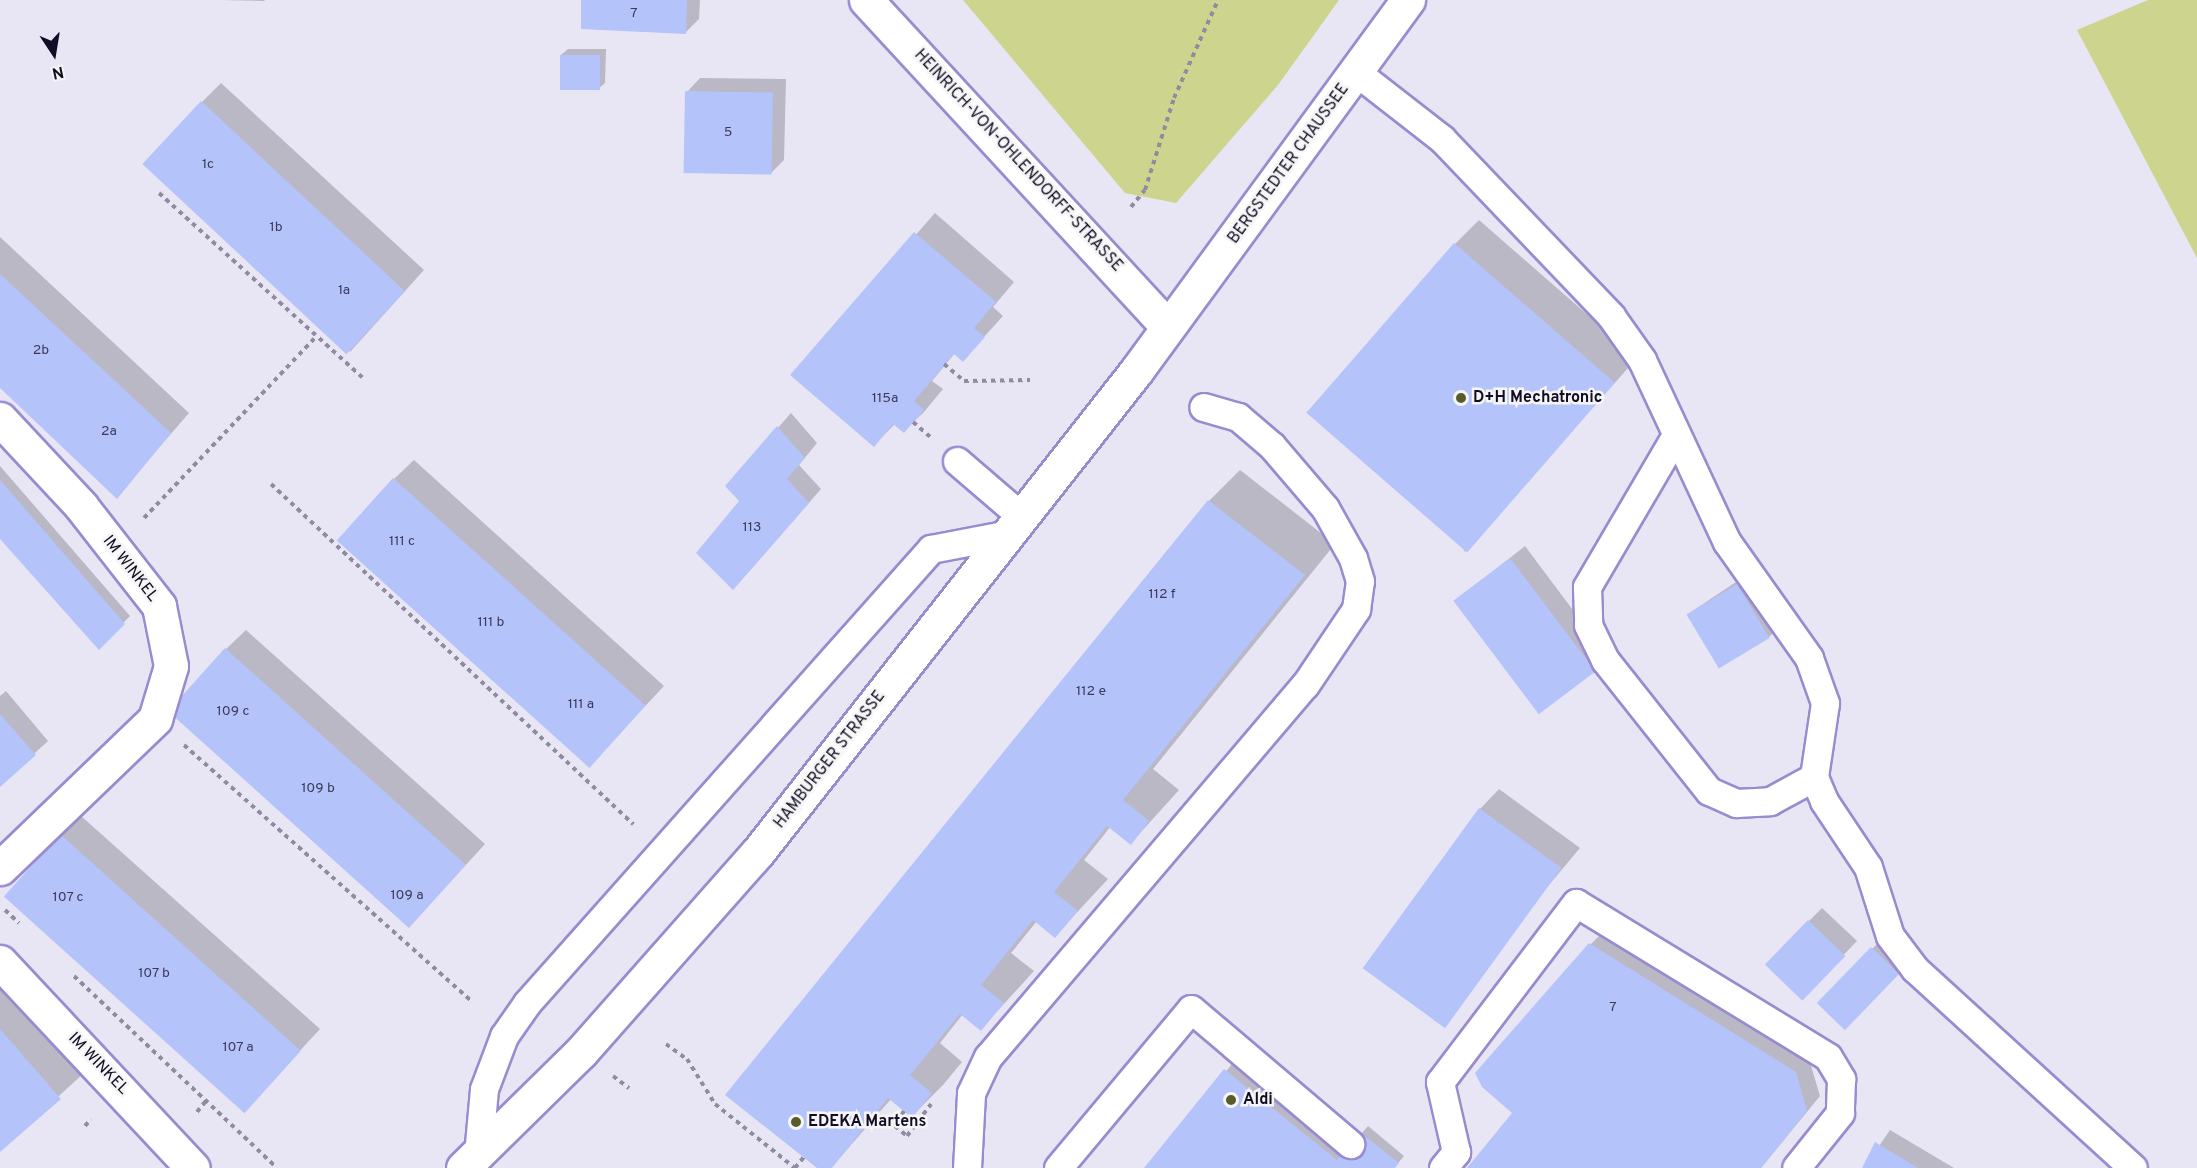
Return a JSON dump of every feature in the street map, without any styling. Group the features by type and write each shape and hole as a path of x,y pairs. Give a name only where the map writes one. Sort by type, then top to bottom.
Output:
{"main road":[{"name":"HEINRICH-VON-OHLENDORFF-STRASSE","path":"866,0 1167,326"},
{"name":"BERGSTEDTER CHAUSSEE","path":"1167,326 1408,0"},
{"name":"HAMBURGER STRASSE","path":"476,1164 581,1052 758,852 1015,526 1167,326"},
{"name":"IM WINKEL","path":"0,419 114,549 159,606 168,639 168,684 155,719 0,868"},
{"name":"IM WINKEL","path":"0,962 193,1168"}],"lane":[{"path":"1356,72 1442,139 1611,316 1641,360 1727,542 1809,658 1825,703 1814,777 1824,801 1868,867 1890,936 1916,969 2133,1168"},
{"path":"967,1168 970,1093 988,1057 1305,685 1356,609 1360,581 1353,558 1325,508 1272,446 1238,417 1203,407"},
{"path":"1676,435 1587,587 1588,625 1605,660 1709,791 1736,803 1770,801 1814,777"},
{"path":"476,1164 484,1089 504,1036 527,1004 931,549 1015,526 957,461"},
{"path":"1443,1168 1456,1152 1440,1082 1576,903 1828,1057 1841,1078 1840,1113 1796,1168"},
{"path":"1058,1168 1191,1010 1350,1144"}],"path":[{"path":"1131,207 1145,190 1174,98 1218,0"},
{"path":"159,193 363,378"},
{"path":"114,549 317,336"},
{"path":"944,364 964,381 1030,380"},
{"path":"271,484 633,824"},
{"path":"155,719 470,1000"},
{"path":"0,905 22,926"},
{"path":"70,972 277,1168"},
{"path":"666,1044 687,1059 715,1104 795,1168 804,1157"},
{"path":"904,1111 895,1126 907,1136 938,1096"}],"green space":[{"path":"963,0 1339,0 1278,85 1176,203 1125,193"},
{"path":"2148,0 2197,0 2197,258 2077,30"}],"building":[{"path":"581,0 687,0 686,34 581,29"},
{"path":"560,55 600,55 600,90 560,90"},
{"path":"685,91 773,93 772,175 684,173"},
{"path":"201,101 405,291 346,354 142,164"},
{"path":"914,232 996,302 974,328 985,337 963,362 954,354 914,401 924,410 904,433 893,424 874,447 790,375"},
{"name":"D+H Mechatronic","path":"1454,243 1615,383 1467,553 1306,413"},
{"path":"0,274 171,433 117,499 0,388"},
{"path":"777,426 805,458 787,479 809,503 733,590 696,553 739,501 725,486"},
{"path":"393,478 646,706 589,768 337,540"},
{"path":"0,480 125,624 99,650 0,539"},
{"path":"1208,500 1305,575 1123,800 1149,821 1131,845 1107,826 1054,892 1078,911 1055,938 1033,920 981,985 1004,1003 981,1031 960,1014 910,1075 932,1093 912,1118 888,1098 832,1168 817,1168 725,1095"},
{"path":"1510,558 1595,671 1539,714 1453,601"},
{"path":"1737,584 1769,638 1719,668 1686,614"},
{"path":"225,648 466,865 409,928 168,711"},
{"path":"0,714 36,755 0,787"},
{"path":"1479,808 1562,868 1445,1028 1363,968"},
{"path":"60,834 301,1051 245,1113 4,896"},
{"path":"1808,920 1845,956 1802,1001 1765,965"},
{"path":"1589,943 1796,1072 1807,1111 1761,1168 1467,1168 1512,1113 1482,1087 1475,1073"},
{"path":"1871,947 1899,974 1845,1030 1817,1003"},
{"path":"0,1029 61,1099 0,1152"},
{"name":"Aldi","path":"1224,1069 1337,1160 1360,1132 1399,1163 1395,1168 1144,1168"},
{"path":"1875,1142 1918,1168 1862,1168"}],"place":[{"name":"D+H Mechatronic","path":"1461,398"},
{"name":"Aldi","path":"1231,1100"},
{"name":"EDEKA Martens","path":"796,1122"}]}
